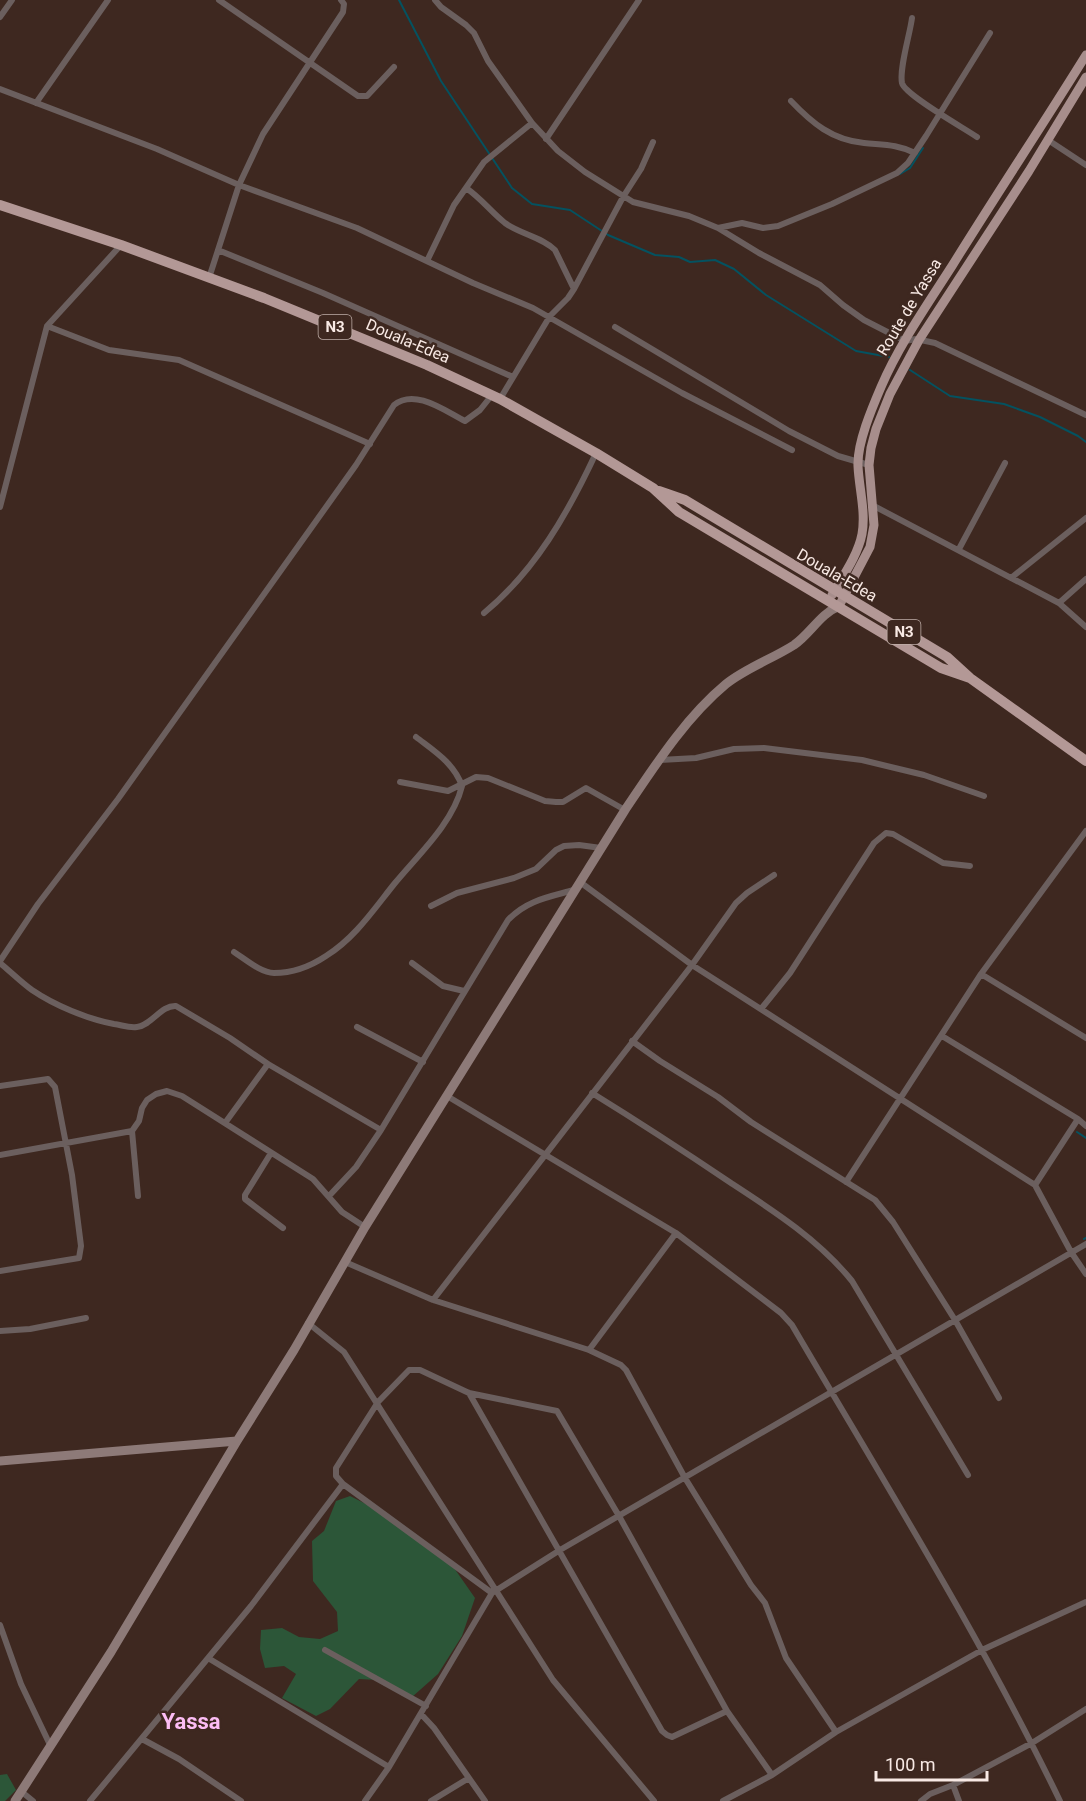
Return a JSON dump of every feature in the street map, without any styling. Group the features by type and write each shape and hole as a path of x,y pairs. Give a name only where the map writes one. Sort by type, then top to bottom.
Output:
{"highway":[{"name":"Douala-Edea","path":"0,205 121,245 209,278 351,333 496,397 596,453 653,488 679,512 835,601 941,668 970,678 1086,761"}],"main road":[{"name":"Route de Yassa","path":"835,601 860,544 862,532 858,463 868,419 888,371 1086,55"},
{"name":"Route de Yassa","path":"835,601 870,547 874,525 869,465 876,429 901,371 1029,171 1086,77"},
{"path":"1018,163 1029,171"},
{"path":"15,1801 111,1652 294,1350 365,1227 577,886 659,760 706,702 728,682 795,644 810,632 835,601"},
{"path":"0,1461 237,1441"}],"street":[{"path":"0,17 12,0"},
{"path":"36,103 108,0"},
{"path":"219,0 358,96 364,97 370,94 394,67"},
{"path":"209,278 239,185 263,134 343,12 344,4 341,0"},
{"path":"435,0 474,33 488,61 546,139 585,172 623,197 633,202 688,216 718,228 759,253 820,285 864,320 906,341 919,340 935,343 1086,415"},
{"path":"546,139 639,0"},
{"path":"912,18 902,83 906,90 977,136"},
{"path":"718,228 742,224 763,228 778,226 897,173 915,153 990,33"},
{"path":"0,89 184,160 239,185 357,228 550,316 682,393 792,450"},
{"path":"791,101 807,117 831,135 864,143 901,146 915,153"},
{"path":"427,261 454,205 484,162 532,123"},
{"path":"1048,140 1086,165"},
{"path":"381,1130 268,1064 176,1006 169,1007 143,1026 127,1028 102,1022 83,1016 32,990 0,962 38,904 117,799 370,444 394,405 400,400 420,399 465,421 496,397 513,377 550,316 574,289 623,197 641,169 653,142"},
{"path":"466,188 516,230 550,245 555,250 574,289"},
{"path":"0,507 47,326 121,245"},
{"path":"218,250 323,293 513,377"},
{"path":"47,326 109,350 179,360 370,444"},
{"path":"615,327 789,431 838,456 869,465"},
{"path":"484,613 507,594 550,538 568,509 596,453"},
{"path":"959,549 1005,464"},
{"path":"873,505 1059,603 1086,627"},
{"path":"1011,578 1086,518"},
{"path":"1059,603 1085,582"},
{"path":"416,737 443,757 454,770 462,786"},
{"path":"659,760 696,758 734,749 764,748 862,760 924,775 984,796"},
{"path":"400,782 448,791 476,777 488,778 545,801 556,802 563,802 586,788 625,810"},
{"path":"234,952 270,973 305,967 326,957 351,938 423,852 451,811 462,786"},
{"path":"846,1182 981,974 1086,831"},
{"path":"761,1010 790,973 874,843 882,835 893,834 943,863 970,866"},
{"path":"431,906 457,892 514,878 536,869 556,850 564,846 579,845 601,848"},
{"path":"433,1300 692,965 736,903 774,875"},
{"path":"329,1196 356,1167 381,1130 508,920 519,908 577,886 692,965 1035,1185 1071,1252 1086,1274"},
{"path":"412,963 443,986 464,991"},
{"path":"981,974 1086,1038"},
{"path":"357,1027 423,1062"},
{"path":"942,1036 1086,1126"},
{"path":"632,1041 718,1096 751,1122 874,1200 884,1210 955,1320 999,1398"},
{"path":"225,1123 268,1064"},
{"path":"0,1086 48,1079 55,1087 80,1231 81,1252 79,1258 0,1270"},
{"path":"138,1196 132,1131 151,1095 167,1091 182,1096 313,1179 342,1212 365,1227"},
{"path":"592,1093 761,1202 838,1264 852,1281 968,1475"},
{"path":"447,1096 676,1233 781,1313 792,1325 982,1650 1060,1801"},
{"path":"1035,1185 1078,1119"},
{"path":"0,1155 132,1131"},
{"path":"271,1153 245,1195 245,1199 283,1228"},
{"path":"589,1350 676,1233"},
{"path":"365,1801 389,1767 494,1591 560,1550 1086,1244"},
{"path":"345,1262 433,1300 589,1350 621,1365 626,1370 685,1478 751,1585 765,1603 786,1658 836,1732"},
{"path":"0,1331 30,1329 86,1318"},
{"path":"309,1323 344,1352 378,1402 494,1591 553,1680 654,1801"},
{"path":"494,1591 343,1484 336,1476 336,1468 378,1402 409,1370 414,1369 469,1393 556,1411 619,1516 727,1711 772,1775"},
{"path":"469,1393 662,1731 672,1737 727,1711"},
{"path":"90,1801 251,1606 343,1484"},
{"path":"723,1801 772,1775 836,1732 982,1650 1086,1602"},
{"path":"0,1625 21,1684 51,1747"},
{"path":"325,1650 426,1706"},
{"path":"208,1659 389,1767"},
{"path":"921,1801 940,1789 953,1785 1032,1743 1086,1709"},
{"path":"421,1714 434,1728 485,1801"},
{"path":"142,1739 179,1759 240,1801"},
{"path":"431,1801 469,1778"},
{"path":"953,1785 959,1801"},
{"path":"22,1791 33,1801"}],"green space":[{"path":"350,1496 372,1507 452,1565 475,1598 462,1636 438,1674 412,1697 378,1680 359,1679 330,1709 316,1716 282,1698 296,1674 284,1666 265,1668 260,1649 261,1630 282,1628 299,1637 320,1639 338,1631 337,1612 313,1581 312,1541 324,1531 336,1501"},
{"path":"7,1774 16,1790 5,1801 0,1801 0,1775"}],"waterway":[{"path":"399,0 441,81 512,188 532,204 570,210 608,235 655,255 679,257 690,262 715,260 734,269 766,295 856,351 889,357"},
{"path":"900,174 910,168 923,148"},
{"path":"910,370 950,396 1004,404 1040,417 1086,442"},
{"path":"1077,1132 1086,1138"}],"district":[{"name":"Yassa","path":"191,1721"}]}
